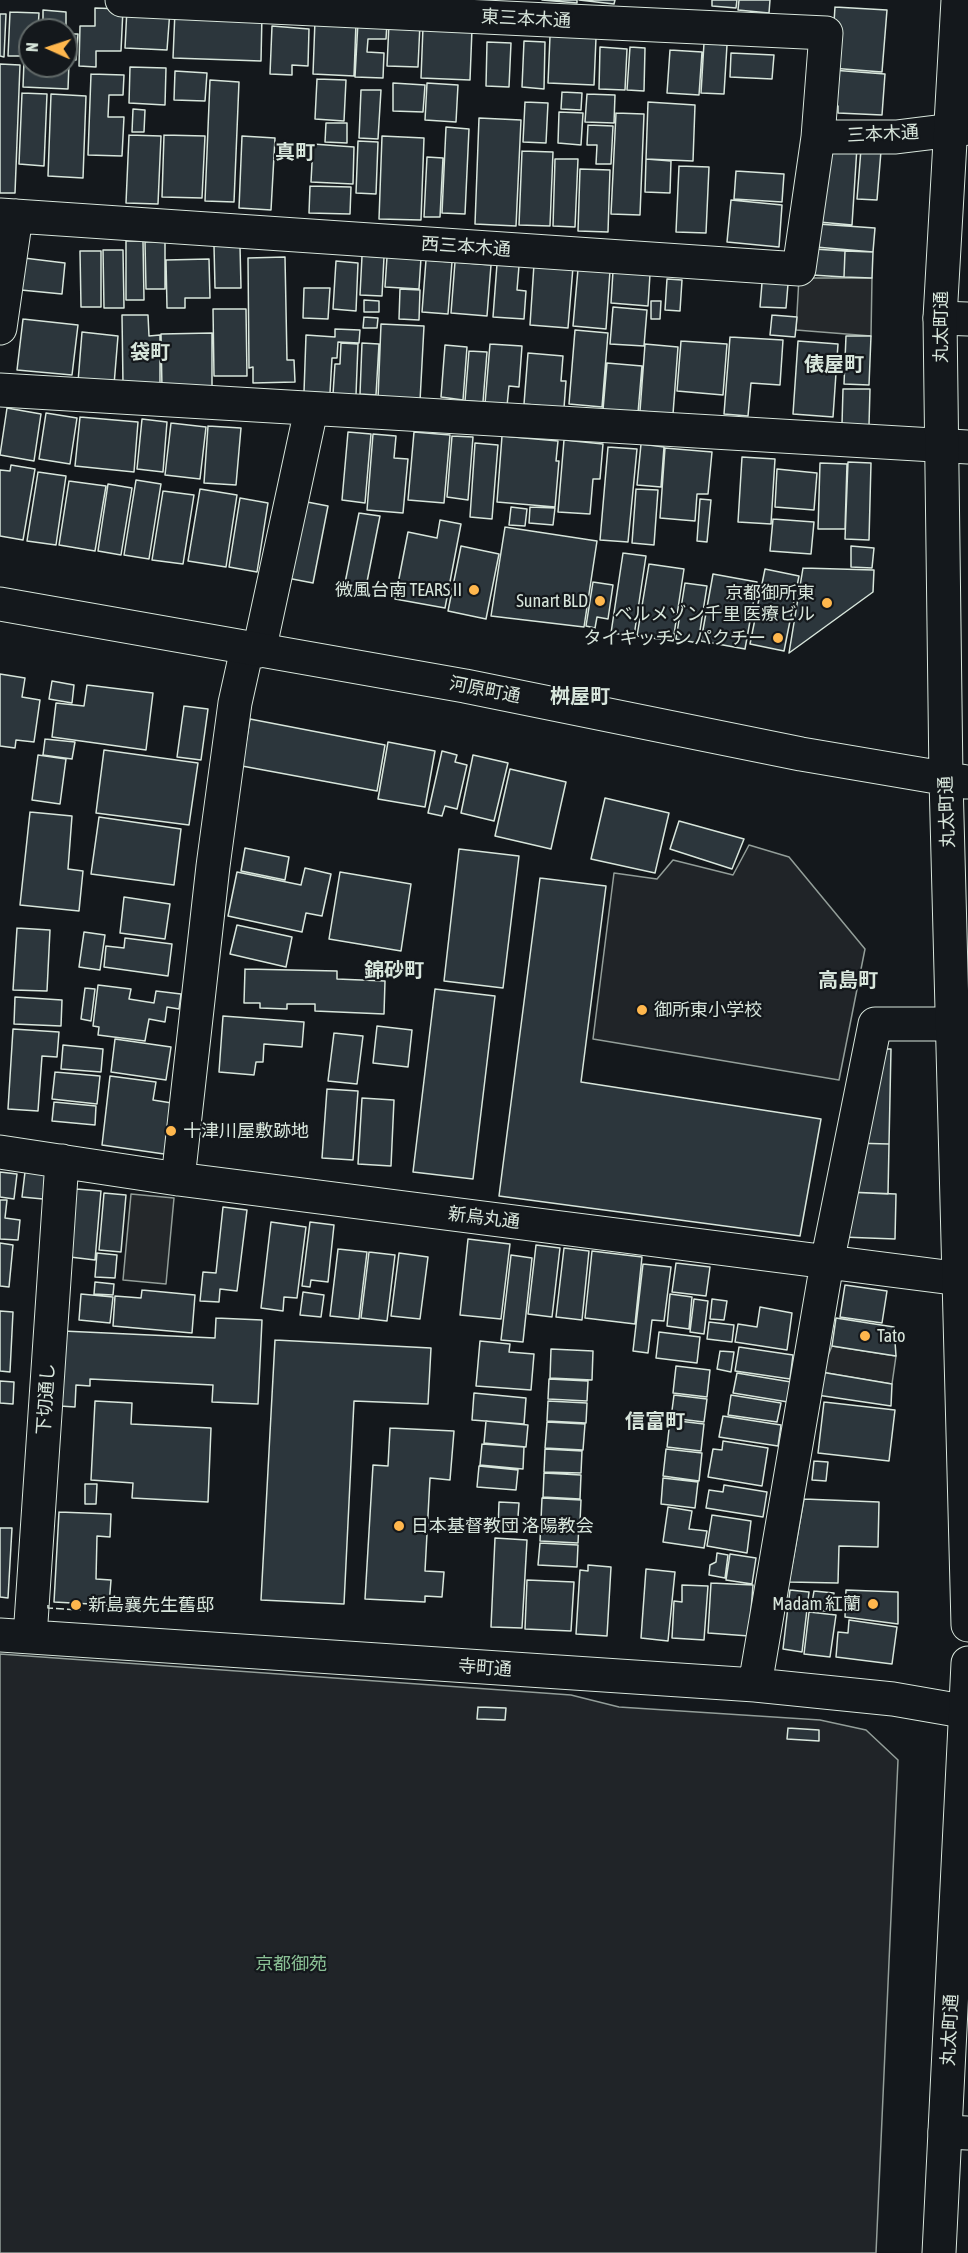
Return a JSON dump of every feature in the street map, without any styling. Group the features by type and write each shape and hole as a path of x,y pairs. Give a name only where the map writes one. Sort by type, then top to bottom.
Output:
{"street":[{"name":"東三本木通","path":"122,0 826,33 818,137"},
{"name":"丸太町通","path":"958,0 954,318 957,781 968,1625"},
{"name":"三本木通","path":"818,137 896,136 958,128"},
{"name":"西三本木通","path":"8,216 799,269 818,137"},
{"path":"0,328 8,216"},
{"path":"0,390 955,446"},
{"path":"178,1179 213,866 235,703 253,650 311,410"},
{"name":"河原町通","path":"0,604 465,686 801,754 957,781"},
{"path":"755,1686 827,1263 874,1024 961,1024"},
{"name":"新烏丸通","path":"0,1152 178,1179 963,1279"},
{"name":"下切通し","path":"15,1636 62,1161"},
{"name":"寺町通","path":"15,1636 755,1686 892,1699 967,1712"},
{"name":"丸太町通","path":"939,2253 956,2132 968,1663"}],"green space":[{"path":"749,845 789,857 865,949 839,1080 593,1039 614,873 657,879 673,860 733,875"},
{"name":"京都御苑","path":"0,1654 571,1695 619,1707 820,1720 866,1730 898,1760 876,2253 0,2253"}],"shaded area":[{"path":"799,278 872,278 871,336 796,330"},
{"path":"131,1194 174,1198 166,1284 123,1280"},
{"path":"832,1346 896,1356 892,1384 821,1372"}],"building":[{"path":"542,0 577,0 577,3"},
{"path":"579,0 615,0 614,4"},
{"path":"712,0 737,0 736,8 712,6"},
{"path":"739,0 770,0 769,13 738,10"},
{"path":"835,7 887,10 882,72 831,68"},
{"path":"95,8 123,9 121,51 96,51 96,67 79,66 80,26 95,26"},
{"path":"127,8 170,10 167,50 125,48"},
{"path":"43,10 66,12 66,18 43,18"},
{"path":"175,11 262,14 261,61 173,58"},
{"path":"10,12 39,13 39,18 18,18 18,56 8,56"},
{"path":"0,14 6,14 4,57 0,56"},
{"path":"315,20 356,23 354,76 313,74"},
{"path":"358,22 387,23 386,39 368,39 367,52 384,53 383,78 355,77"},
{"path":"389,23 420,24 418,67 387,66"},
{"path":"272,26 309,29 308,66 292,65 292,75 270,74"},
{"path":"423,27 472,29 470,80 421,78"},
{"path":"550,36 596,38 594,85 548,83"},
{"path":"524,41 545,42 544,89 522,87"},
{"path":"487,42 511,43 509,87 486,86"},
{"path":"704,43 727,45 724,94 701,93"},
{"path":"600,47 627,49 625,90 599,89"},
{"path":"630,47 645,48 644,91 627,90"},
{"path":"670,50 702,52 699,95 667,93"},
{"path":"731,53 774,55 772,79 730,77"},
{"path":"0,64 18,65 15,193 0,193"},
{"path":"130,67 166,68 165,105 129,103"},
{"path":"832,70 885,74 882,115 838,113 838,106 830,106"},
{"path":"175,71 207,73 205,101 174,100"},
{"path":"91,74 124,75 123,95 109,95 108,117 124,117 122,156 88,155"},
{"path":"23,78 68,78 68,89 23,87"},
{"path":"317,79 346,80 344,121 315,119"},
{"path":"210,80 239,82 234,202 205,201"},
{"path":"393,83 425,85 423,112 393,111"},
{"path":"427,83 458,85 456,122 425,120"},
{"path":"361,90 381,90 378,139 359,138"},
{"path":"562,92 582,93 581,110 561,109"},
{"path":"22,93 47,94 44,166 19,164"},
{"path":"51,94 86,96 83,178 48,176"},
{"path":"587,94 615,95 614,123 585,122"},
{"path":"525,102 548,103 546,143 523,142"},
{"path":"648,102 695,105 693,161 646,159"},
{"path":"133,109 145,110 144,132 132,132"},
{"path":"559,112 583,113 581,145 558,143"},
{"path":"616,113 644,114 640,215 611,214"},
{"path":"479,118 521,120 516,226 475,224"},
{"path":"326,123 347,123 347,143 325,142"},
{"path":"588,125 613,126 611,164 596,164 597,145 587,145"},
{"path":"446,127 469,129 465,214 442,213"},
{"path":"129,135 161,136 158,204 126,203"},
{"path":"164,135 205,136 202,198 162,197"},
{"path":"242,136 275,138 271,210 239,208"},
{"path":"382,136 424,138 421,220 379,219"},
{"path":"358,141 378,142 376,194 356,193"},
{"path":"313,144 354,147 353,184 311,182"},
{"path":"824,145 857,147 852,225 819,222"},
{"path":"861,149 881,151 877,200 857,199"},
{"path":"522,151 553,152 550,226 519,225"},
{"path":"427,157 443,158 440,217 424,217"},
{"path":"555,159 578,159 575,227 553,226"},
{"path":"646,159 671,161 670,193 645,192"},
{"path":"679,166 709,167 706,233 676,232"},
{"path":"580,169 610,170 608,232 578,231"},
{"path":"736,171 784,174 782,202 734,199"},
{"path":"310,186 351,187 350,214 309,213"},
{"path":"731,200 782,205 779,247 727,242"},
{"path":"818,224 875,228 873,252 816,247"},
{"path":"126,241 143,241 144,300 126,300"},
{"path":"165,241 165,289 146,289 145,242"},
{"path":"214,246 240,246 241,288 215,288"},
{"path":"814,249 845,251 844,277 812,275"},
{"path":"103,250 123,250 124,308 104,308"},
{"path":"80,251 101,251 101,307 81,307"},
{"path":"845,251 873,252 872,278 844,277"},
{"path":"362,256 384,257 382,296 360,295"},
{"path":"285,257 287,360 294,360 295,382 253,383 253,367 249,368 248,258"},
{"path":"387,257 421,258 419,289 385,287"},
{"path":"24,258 65,263 62,294 21,290"},
{"path":"209,259 210,298 185,298 185,308 167,308 166,260"},
{"path":"426,260 452,262 448,314 422,312"},
{"path":"336,261 358,263 356,311 333,309"},
{"path":"455,262 491,265 487,316 451,313"},
{"path":"497,264 519,266 517,290 526,291 524,319 493,317"},
{"path":"534,264 573,267 568,328 530,325"},
{"path":"578,269 610,271 606,329 573,326"},
{"path":"613,271 650,274 648,306 611,303"},
{"path":"667,279 682,280 680,311 665,310"},
{"path":"762,283 788,284 786,308 760,307"},
{"path":"304,288 330,288 328,319 303,318"},
{"path":"400,289 420,290 419,320 399,319"},
{"path":"364,300 379,301 379,312 364,312"},
{"path":"651,301 661,301 660,319 651,319"},
{"path":"613,307 647,310 644,346 610,344"},
{"path":"213,309 246,309 247,376 214,376"},
{"path":"122,315 148,315 149,336 160,335 160,384 123,385"},
{"path":"772,315 797,317 795,337 770,335"},
{"path":"364,317 378,318 377,328 363,328"},
{"path":"23,319 78,325 72,375 17,370"},
{"path":"381,324 424,326 420,401 378,399"},
{"path":"335,329 360,330 359,343 338,342 337,358 332,358 330,393 304,392 306,335 335,337"},
{"path":"575,330 608,333 602,407 569,404"},
{"path":"82,332 118,336 114,385 78,382"},
{"path":"212,333 212,389 162,390 161,334"},
{"path":"846,336 871,336 869,385 844,384"},
{"path":"730,337 783,340 780,385 751,383 748,416 724,414"},
{"path":"681,341 727,344 723,395 677,391"},
{"path":"798,341 838,344 833,417 793,414"},
{"path":"341,343 358,344 356,395 333,394 335,364 340,364"},
{"path":"362,343 379,344 376,395 360,394"},
{"path":"490,344 522,346 519,387 509,386 507,406 485,404"},
{"path":"645,344 678,347 673,414 640,411"},
{"path":"445,345 467,347 463,400 441,397"},
{"path":"469,351 487,352 483,402 465,401"},
{"path":"528,353 563,356 561,381 566,381 564,408 524,404"},
{"path":"607,363 642,366 638,413 603,410"},
{"path":"843,389 870,389 869,425 842,424"},
{"path":"7,408 41,414 34,461 0,455"},
{"path":"46,413 77,418 70,464 39,459"},
{"path":"80,417 138,422 134,472 75,466"},
{"path":"142,419 167,422 163,472 137,469"},
{"path":"171,423 206,427 200,479 165,475"},
{"path":"208,426 241,428 236,485 204,483"},
{"path":"348,432 371,434 365,503 342,500"},
{"path":"414,432 450,435 444,503 408,500"},
{"path":"373,434 396,436 394,458 408,459 403,513 367,510"},
{"path":"452,436 473,437 468,500 447,497"},
{"path":"502,436 558,441 556,461 559,461 555,507 497,502"},
{"path":"564,440 603,444 600,479 593,479 590,514 558,512"},
{"path":"475,443 498,445 492,519 470,517"},
{"path":"641,444 664,447 661,487 637,485"},
{"path":"608,447 637,449 628,542 600,540"},
{"path":"665,448 712,452 708,494 697,494 695,521 660,518"},
{"path":"742,457 775,459 771,524 738,522"},
{"path":"848,462 871,463 869,540 845,539"},
{"path":"820,463 847,464 845,529 818,529"},
{"path":"11,465 35,469 23,540 0,536 0,470 10,471"},
{"path":"777,469 817,473 814,510 775,507"},
{"path":"38,472 66,476 56,545 27,541"},
{"path":"136,480 161,484 149,559 124,555"},
{"path":"69,481 106,486 95,551 59,545"},
{"path":"108,484 132,488 121,555 98,551"},
{"path":"200,489 237,495 226,567 188,561"},
{"path":"636,489 658,490 654,545 632,543"},
{"path":"163,491 194,495 183,564 152,560"},
{"path":"240,498 268,503 257,572 229,567"},
{"path":"700,499 711,500 707,542 697,541"},
{"path":"302,501 328,506 313,583 287,578"},
{"path":"511,507 527,509 525,526 509,525"},
{"path":"530,507 555,508 553,525 529,523"},
{"path":"359,513 380,516 365,592 344,588"},
{"path":"773,519 814,522 811,554 770,551"},
{"path":"440,520 461,524 445,608 395,599 408,532 437,538"},
{"path":"505,527 597,541 584,627 491,616"},
{"path":"461,546 499,554 486,619 448,611"},
{"path":"851,546 874,548 872,568 851,567"},
{"path":"623,553 646,556 634,636 611,633"},
{"path":"649,564 684,569 673,641 637,636"},
{"name":"京都御所東 ベルメゾン千里 医療ビル","path":"803,568 874,570 873,592 789,653"},
{"path":"765,569 799,576 784,651 750,644"},
{"path":"713,574 757,582 745,649 701,641"},
{"name":"Sunart BLD","path":"593,582 613,585 608,619 597,617 595,628 586,626"},
{"path":"685,583 707,586 698,643 676,639"},
{"path":"0,674 25,678 22,697 40,700 34,742 16,740 15,748 0,746"},
{"path":"52,681 74,685 72,703 49,699"},
{"path":"87,685 153,693 146,750 52,737 56,703 84,706"},
{"path":"184,706 208,709 201,760 177,757"},
{"path":"250,719 385,745 377,791 242,766"},
{"path":"45,739 75,742 72,759 43,755"},
{"path":"388,742 435,751 425,807 378,799"},
{"path":"104,750 198,763 189,825 96,813"},
{"path":"442,751 457,755 455,762 467,765 457,809 445,806 442,816 428,813"},
{"path":"38,755 66,759 60,804 32,800"},
{"path":"473,755 508,763 494,821 461,813"},
{"path":"510,769 566,782 551,849 495,836"},
{"path":"605,798 669,813 655,873 591,859"},
{"path":"30,812 72,816 68,869 83,871 79,911 20,905"},
{"path":"99,817 181,829 174,885 91,874"},
{"path":"679,821 744,839 732,869 670,849"},
{"path":"245,848 289,857 285,880 241,871"},
{"path":"459,849 519,856 503,988 444,981"},
{"path":"305,868 331,874 322,916 306,913 302,932 228,916 237,872 301,885"},
{"path":"340,872 411,884 401,951 329,939"},
{"path":"540,878 606,886 581,1082 821,1119 800,1236 499,1196"},
{"path":"124,897 170,904 165,939 120,933"},
{"path":"237,925 292,937 286,967 230,954"},
{"path":"17,928 50,930 47,991 13,990"},
{"path":"84,932 105,935 100,970 79,967"},
{"path":"125,938 172,944 168,976 104,967 106,946 124,948"},
{"path":"245,969 337,971 337,979 385,981 384,1014 315,1011 315,1004 287,1004 287,1009 260,1008 260,1003 244,1003"},
{"path":"98,985 131,989 129,999 154,1003 156,991 181,994 179,1009 167,1007 165,1022 149,1019 145,1041 98,1035 99,1027 93,1026"},
{"path":"85,988 95,989 91,1021 81,1019"},
{"path":"435,989 495,996 473,1179 413,1172"},
{"path":"15,997 62,1000 61,1026 14,1024"},
{"path":"223,1016 304,1022 302,1047 264,1044 263,1062 256,1062 254,1075 219,1072"},
{"path":"377,1026 412,1030 408,1067 373,1063"},
{"path":"13,1029 59,1032 57,1057 42,1056 38,1111 8,1109"},
{"path":"334,1033 363,1036 357,1084 328,1081"},
{"path":"115,1039 171,1047 166,1080 111,1072"},
{"path":"63,1045 103,1049 101,1072 61,1069"},
{"path":"885,1049 891,1049 889,1144 853,1143"},
{"path":"55,1072 100,1076 97,1104 52,1099"},
{"path":"110,1076 156,1082 153,1100 178,1104 171,1155 102,1145"},
{"path":"327,1089 358,1091 353,1160 322,1158"},
{"path":"362,1098 394,1100 391,1166 358,1164"},
{"path":"54,1102 96,1106 95,1125 52,1121"},
{"path":"853,1143 889,1144 888,1194 848,1192"},
{"path":"0,1172 17,1174 14,1199 0,1197"},
{"path":"25,1172 45,1174 43,1199 22,1197"},
{"path":"76,1189 101,1191 95,1260 70,1257"},
{"path":"848,1192 896,1194 895,1239 842,1237"},
{"path":"104,1193 126,1195 121,1252 99,1250"},
{"path":"0,1200 7,1200 5,1218 20,1220 18,1240 0,1239"},
{"path":"223,1207 247,1210 237,1291 220,1289 219,1302 200,1301 203,1272 216,1273"},
{"path":"271,1222 306,1227 297,1298 284,1297 283,1311 261,1308"},
{"path":"310,1222 334,1225 328,1282 311,1280 310,1287 302,1286"},
{"path":"468,1239 510,1244 501,1319 460,1315"},
{"path":"0,1243 13,1245 9,1287 0,1286"},
{"path":"536,1245 560,1248 552,1317 528,1314"},
{"path":"564,1248 589,1251 582,1320 556,1317"},
{"path":"338,1249 367,1252 359,1319 330,1316"},
{"path":"592,1251 642,1257 635,1324 585,1318"},
{"path":"369,1252 395,1255 387,1321 361,1318"},
{"path":"97,1253 117,1255 115,1278 95,1277"},
{"path":"399,1253 428,1257 420,1319 391,1316"},
{"path":"511,1255 532,1258 523,1342 501,1340"},
{"path":"676,1263 710,1267 706,1296 672,1292"},
{"path":"643,1264 671,1267 664,1321 652,1320 648,1353 633,1351"},
{"path":"95,1282 114,1284 113,1295 94,1294"},
{"path":"845,1285 887,1291 882,1323 840,1317"},
{"path":"142,1290 195,1295 192,1333 113,1326 115,1296 141,1298"},
{"path":"303,1292 324,1295 321,1317 300,1315"},
{"path":"81,1294 113,1297 110,1323 79,1320"},
{"path":"670,1294 692,1297 689,1329 667,1326"},
{"path":"694,1299 708,1301 704,1334 690,1332"},
{"path":"712,1299 727,1301 724,1320 710,1319"},
{"path":"760,1307 792,1313 787,1350 735,1342 738,1324 757,1327"},
{"path":"0,1311 13,1312 10,1372 0,1371"},
{"path":"216,1318 262,1320 258,1404 212,1402 213,1385 90,1379 90,1386 76,1385 75,1407 60,1406 63,1331 215,1338"},
{"path":"836,1318 894,1327 896,1356 832,1346"},
{"path":"709,1322 734,1325 732,1342 707,1339"},
{"path":"659,1332 700,1337 697,1363 656,1358"},
{"path":"275,1340 431,1348 428,1404 354,1401 344,1604 261,1600"},
{"path":"480,1341 510,1344 509,1352 534,1354 531,1390 476,1386"},
{"path":"739,1347 793,1355 790,1379 735,1371"},
{"path":"551,1349 593,1351 592,1380 550,1378"},
{"path":"720,1351 734,1352 731,1372 717,1369"},
{"path":"676,1366 710,1370 707,1397 673,1393"},
{"path":"821,1372 892,1384 891,1406 817,1395"},
{"path":"737,1373 791,1382 788,1402 733,1393"},
{"path":"549,1379 588,1381 587,1401 548,1399"},
{"path":"0,1381 14,1382 13,1404 0,1403"},
{"path":"474,1393 526,1398 524,1424 472,1420"},
{"path":"674,1395 707,1399 704,1422 671,1418"},
{"path":"731,1395 781,1403 777,1422 728,1415"},
{"path":"95,1401 132,1403 131,1424 211,1428 208,1502 132,1498 133,1483 91,1480"},
{"path":"548,1401 587,1403 586,1423 547,1421"},
{"path":"824,1402 895,1410 889,1461 818,1453"},
{"path":"723,1416 781,1425 778,1446 719,1437"},
{"path":"670,1420 704,1424 701,1451 667,1447"},
{"path":"486,1421 528,1425 526,1447 484,1443"},
{"path":"547,1422 585,1424 583,1450 545,1448"},
{"name":"日本基督教団 洛陽教会","path":"390,1428 454,1431 450,1480 430,1478 425,1571 444,1572 442,1597 425,1596 425,1602 365,1599 373,1465 388,1466"},
{"path":"723,1441 768,1448 762,1486 708,1477 713,1449 722,1450"},
{"path":"482,1444 524,1447 523,1469 480,1465"},
{"path":"545,1449 582,1451 581,1473 544,1472"},
{"path":"666,1449 702,1453 699,1481 663,1476"},
{"path":"814,1461 828,1462 826,1481 812,1480"},
{"path":"479,1466 518,1470 516,1490 477,1487"},
{"path":"544,1473 581,1475 580,1499 543,1497"},
{"path":"663,1478 698,1482 695,1508 661,1504"},
{"path":"85,1484 97,1484 96,1504 85,1504"},
{"path":"724,1485 767,1492 763,1517 706,1508 709,1490 723,1492"},
{"path":"542,1498 581,1500 580,1522 541,1520"},
{"path":"804,1499 879,1502 878,1547 839,1546 838,1583 789,1582"},
{"path":"499,1502 519,1503 517,1531 498,1530"},
{"path":"668,1507 692,1511 689,1529 707,1531 704,1548 663,1542"},
{"path":"59,1512 111,1514 110,1537 97,1536 96,1579 111,1580 109,1605 54,1602"},
{"path":"712,1515 751,1521 747,1553 707,1546"},
{"path":"541,1521 579,1523 578,1543 540,1541"},
{"path":"0,1528 12,1528 8,1598 0,1597"},
{"path":"495,1538 527,1540 522,1628 491,1627"},
{"path":"540,1543 578,1545 577,1567 538,1565"},
{"path":"717,1553 728,1555 725,1578 709,1575 710,1565 716,1562"},
{"path":"730,1554 756,1558 752,1584 726,1580"},
{"path":"588,1565 611,1567 607,1636 576,1634 580,1570 588,1571"},
{"path":"646,1569 675,1572 668,1641 641,1638"},
{"path":"527,1580 574,1582 571,1631 525,1629"},
{"path":"711,1583 753,1585 749,1636 708,1633"},
{"path":"682,1585 708,1586 704,1640 672,1638 674,1601 682,1602"},
{"path":"790,1590 809,1592 802,1652 783,1649"},
{"path":"846,1590 898,1592 898,1624 845,1617"},
{"path":"814,1591 834,1593 832,1612 811,1609"},
{"path":"809,1612 836,1615 830,1657 804,1654"},
{"path":"849,1620 897,1627 892,1664 836,1657 838,1632 848,1633"},
{"path":"478,1707 506,1708 505,1720 477,1719"},
{"path":"788,1728 819,1730 819,1741 787,1739"}],"fence":[{"path":"48,1605 48,1608 80,1610 80,1606"}],"place":[{"name":"微風台南 TEARS II","path":"474,590"},
{"name":"Sunart BLD","path":"600,601"},
{"name":"京都御所東 ベルメゾン千里 医療ビル","path":"827,603"},
{"name":"タイキッチン パクチー","path":"778,638"},
{"name":"御所東小学校","path":"642,1010"},
{"name":"十津川屋敷跡地","path":"171,1131"},
{"name":"Tato","path":"865,1336"},
{"name":"日本基督教団 洛陽教会","path":"399,1526"},
{"name":"Madam 紅蘭","path":"873,1604"},
{"name":"新島襄先生舊邸","path":"76,1605"}],"district":[{"name":"真町","path":"295,153"},
{"name":"袋町","path":"150,353"},
{"name":"俵屋町","path":"834,365"},
{"name":"桝屋町","path":"580,697"},
{"name":"錦砂町","path":"394,971"},
{"name":"高島町","path":"848,981"},
{"name":"信富町","path":"655,1422"}]}
